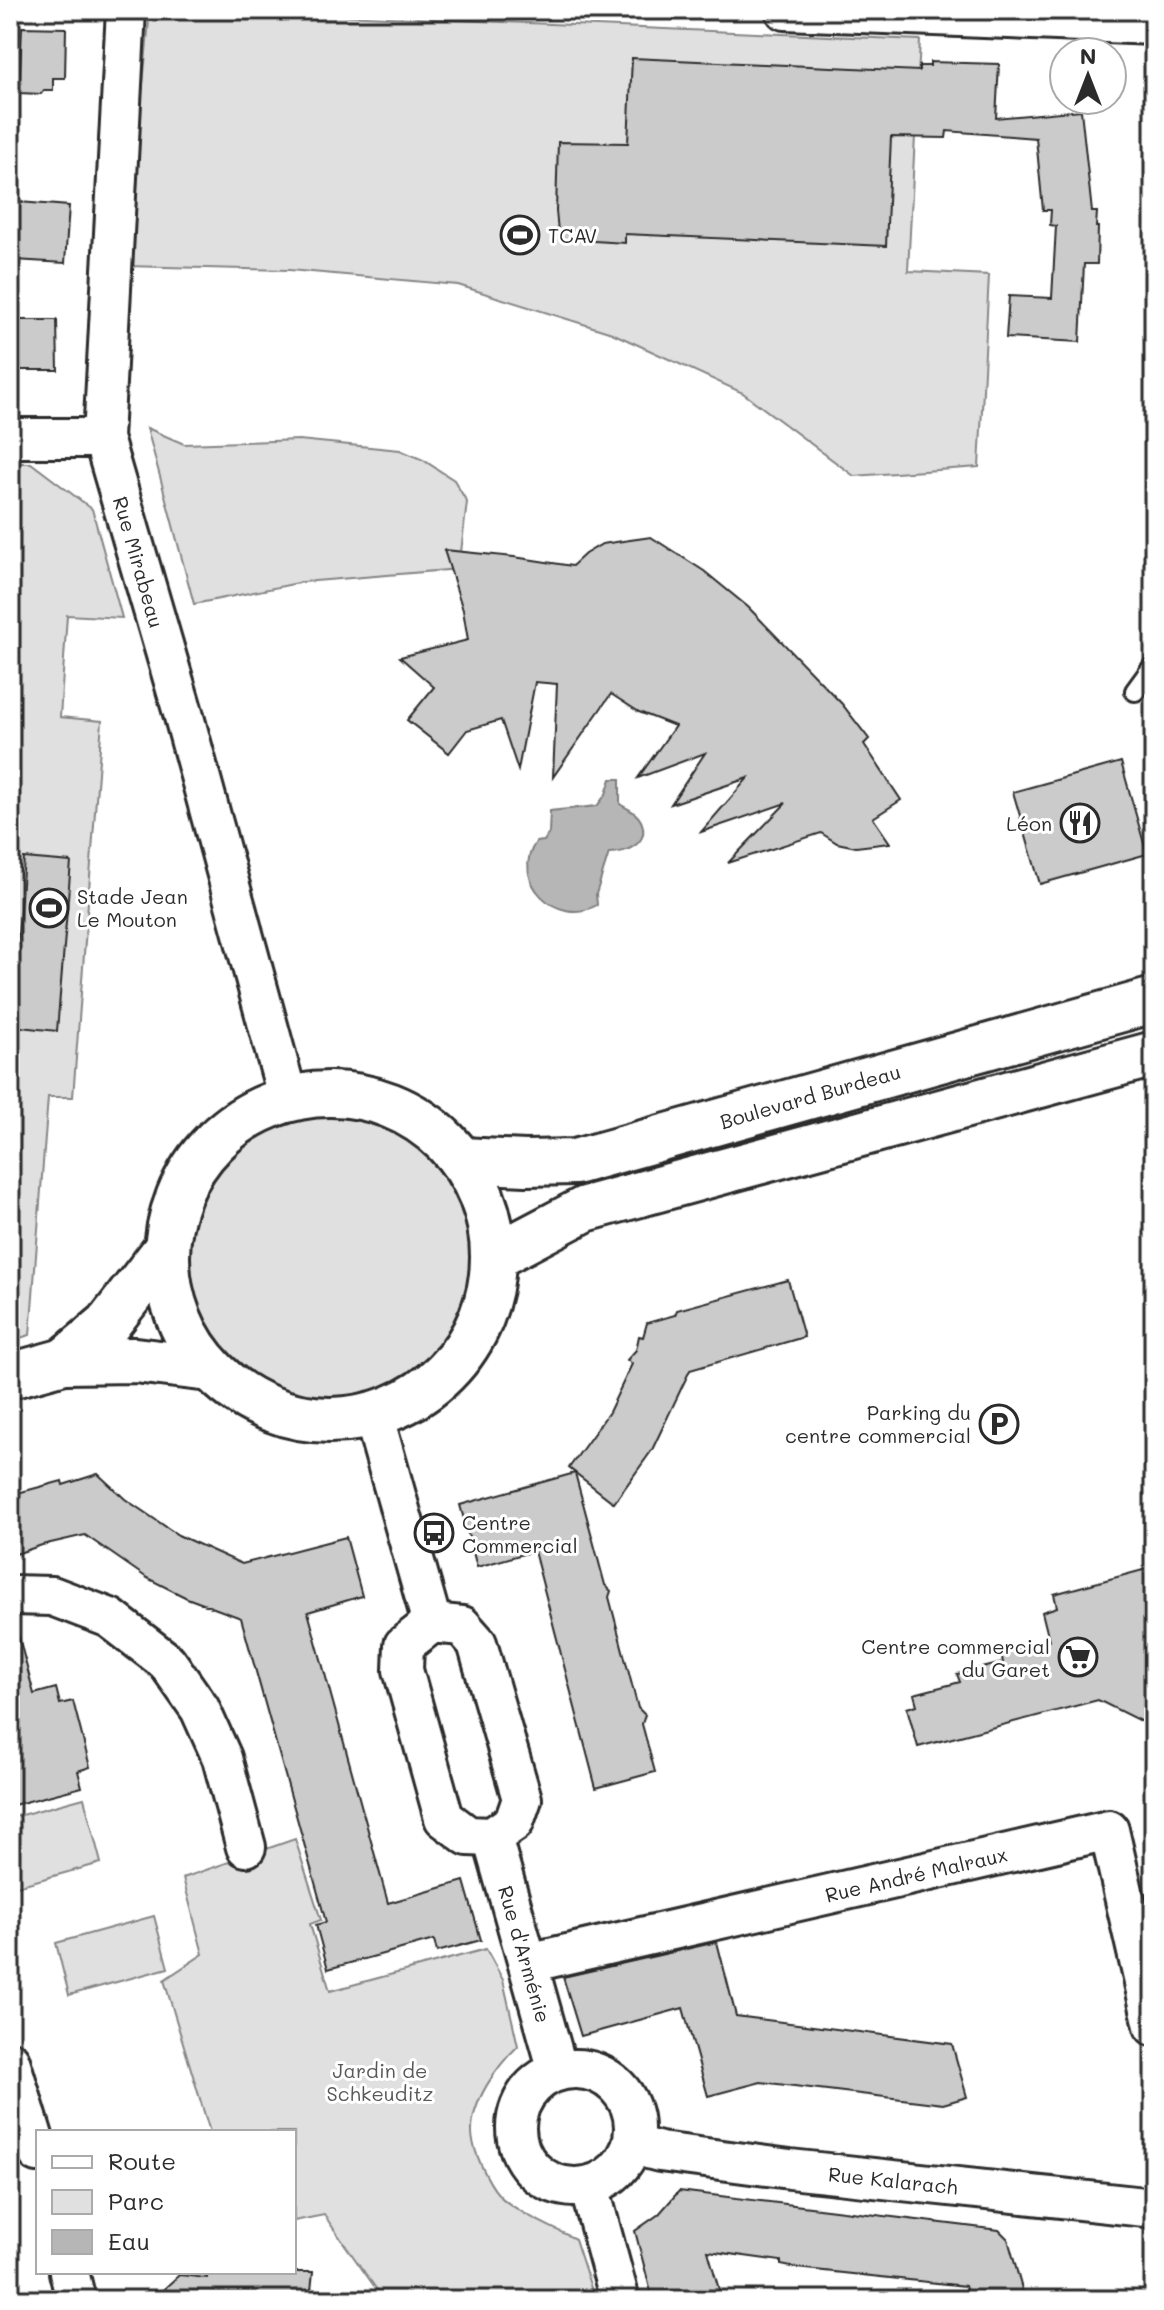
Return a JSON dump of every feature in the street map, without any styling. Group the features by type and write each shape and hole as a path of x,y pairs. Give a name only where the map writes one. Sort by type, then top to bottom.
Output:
{"main road":[{"name":"Boulevard Burdeau","path":"461,1160 575,1162 1154,1000"},
{"path":"494,1257 585,1209 1154,1054"},
{"path":"337,1094 384,1103 427,1126 461,1160 479,1190 490,1223 494,1257 488,1299 472,1339 446,1372 412,1398 373,1414 329,1420 285,1414 245,1396 210,1369 185,1333 170,1293 166,1249 176,1199 202,1154 241,1120 288,1099 337,1094"},
{"path":"64,1361 108,1324 166,1249"},
{"path":"10,1376 64,1361 135,1360 210,1369"}],"street":[{"name":"Rue Mirabeau","path":"126,10 103,438 183,713 288,1099"},
{"path":"785,10 1154,25"},
{"path":"10,438 103,438"},
{"path":"373,1414 432,1623"},
{"path":"10,1595 52,1596 110,1618 167,1662 200,1709 222,1758 246,1847"},
{"path":"432,1623 462,1626 477,1643 522,1799 514,1822 492,1837 468,1836 444,1818 403,1670 404,1645 432,1623"},
{"name":"Rue André Malraux","path":"528,1963 1109,1830 1154,2026"},
{"name":"Rue d'Arménie","path":"492,1837 558,2071"},
{"path":"10,2061 19,2114 36,2149"},
{"path":"576,2069 594,2072 610,2080 623,2092 632,2109 635,2127 633,2145 627,2159 604,2181 589,2186 568,2187 549,2182 532,2170 521,2153 516,2134 517,2114 526,2096 540,2081 558,2071 576,2069"},
{"name":"Rue Kalarach","path":"633,2145 660,2152 790,2169 1154,2208"},
{"path":"589,2186 620,2300"},
{"path":"70,2274 76,2300"}],"lane":[{"path":"1135,691 1154,665"}],"green space":[{"name":"TCAV","path":"150,10 227,10 920,40 908,271 989,275 979,467 854,476 743,393 612,333 458,285 289,270 126,266"},
{"path":"147,428 184,444 299,440 400,450 423,460 454,480 467,502 459,569 303,582 194,604"},
{"name":"Stade Jean Le Mouton","path":"10,463 31,463 92,509 122,618 67,615 60,717 102,721 73,1097 48,1097 30,1335 10,1341"},
{"path":"345,1117 398,1133 431,1158 449,1179 462,1204 470,1230 470,1286 462,1312 449,1337 431,1358 410,1376 385,1389 359,1397 317,1399 264,1383 241,1367 222,1348 206,1325 192,1286 190,1244 206,1191 222,1168 241,1149 264,1133 303,1119"},
{"path":"84,1798 101,1863 10,1888 10,1818"},
{"name":"Jardin de Schkeuditz","path":"295,1839 321,1920 310,1924 330,1991 486,1949 503,1980 518,2046 494,2074 481,2097 473,2121 475,2148 490,2182 505,2201 575,2239 595,2300 384,2300 324,2215 296,2221 296,2130 209,2130 164,1980 203,1954 183,1878"},
{"path":"154,1916 168,1968 69,1995 56,1943"}],"water":[{"path":"611,779 620,779 620,804 639,818 642,836 635,846 609,853 596,894 597,905 582,910 567,910 553,905 533,885 529,871 529,857 536,842 544,841 549,833 550,811 597,806 606,794"}],"building":[{"path":"22,27 66,28 65,78 53,78 53,90 44,90 41,94 19,93"},
{"path":"632,58 919,71 919,66 930,66 930,62 999,64 996,118 1048,113 1048,116 1082,116 1092,212 1097,212 1098,227 1097,264 1084,264 1080,342 1006,338 1009,296 1052,298 1056,226 1050,225 1051,210 1043,210 1036,138 947,131 946,138 891,137 886,246 625,234 625,243 563,239 558,231 556,211 558,142 628,143"},
{"path":"19,202 69,206 65,263 15,260"},
{"path":"12,320 57,320 58,370 13,370"},
{"path":"651,537 704,571 748,607 842,704 869,739 864,744 901,800 873,818 890,843 856,847 837,843 821,833 728,863 786,803 701,832 748,778 671,804 705,753 638,778 675,726 639,712 611,694 553,777 557,684 535,682 518,770 501,720 467,730 449,753 407,720 434,687 400,657 468,640 463,610 444,550 572,566 602,544"},
{"name":"Léon","path":"1121,762 1147,854 1040,884 1013,792"},
{"path":"24,858 71,862 57,1031 11,1026"},
{"path":"788,1280 804,1337 690,1370 652,1450 614,1503 569,1468 609,1412 632,1364 627,1360 636,1350 639,1336 643,1337 647,1323 675,1315 677,1310"},
{"path":"575,1473 605,1585 611,1591 609,1597 638,1708 645,1715 642,1724 655,1772 596,1788 534,1551 477,1567 460,1505"},
{"path":"98,1474 125,1499 178,1535 242,1564 346,1537 362,1596 308,1612 388,1903 464,1881 481,1940 437,1952 434,1940 328,1969 316,1925 326,1922 241,1618 187,1598 147,1578 85,1535 10,1556 10,1495 62,1481 63,1485"},
{"name":"Centre commercial du Garet","path":"1154,1567 1154,1728 1098,1700 918,1747 907,1708 917,1705 914,1694 960,1682 957,1674 1003,1663 1001,1652 1049,1640 1042,1612 1057,1607 1054,1594"},
{"path":"18,1634 34,1694 56,1688 60,1704 73,1701 90,1767 78,1771 82,1787 10,1806 10,1635"},
{"path":"717,1942 736,2016 952,2044 967,2097 943,2104 761,2082 708,2096 683,2008 581,2036 563,1977"},
{"path":"679,2191 999,2230 1008,2239 1025,2300 969,2300 965,2286 796,2268 781,2265 781,2261 708,2251 722,2300 653,2300 635,2231 659,2214"},
{"path":"313,2272 310,2300 152,2300 179,2275 207,2278 207,2274"}],"place":[{"name":"TCAV","path":"520,235"},
{"name":"Léon","path":"1080,823"},
{"name":"Stade Jean Le Mouton","path":"49,908"},
{"name":"Parking du centre commercial","path":"999,1424"},
{"name":"Centre Commercial","path":"434,1533"},
{"name":"Centre commercial du Garet","path":"1078,1657"}]}
